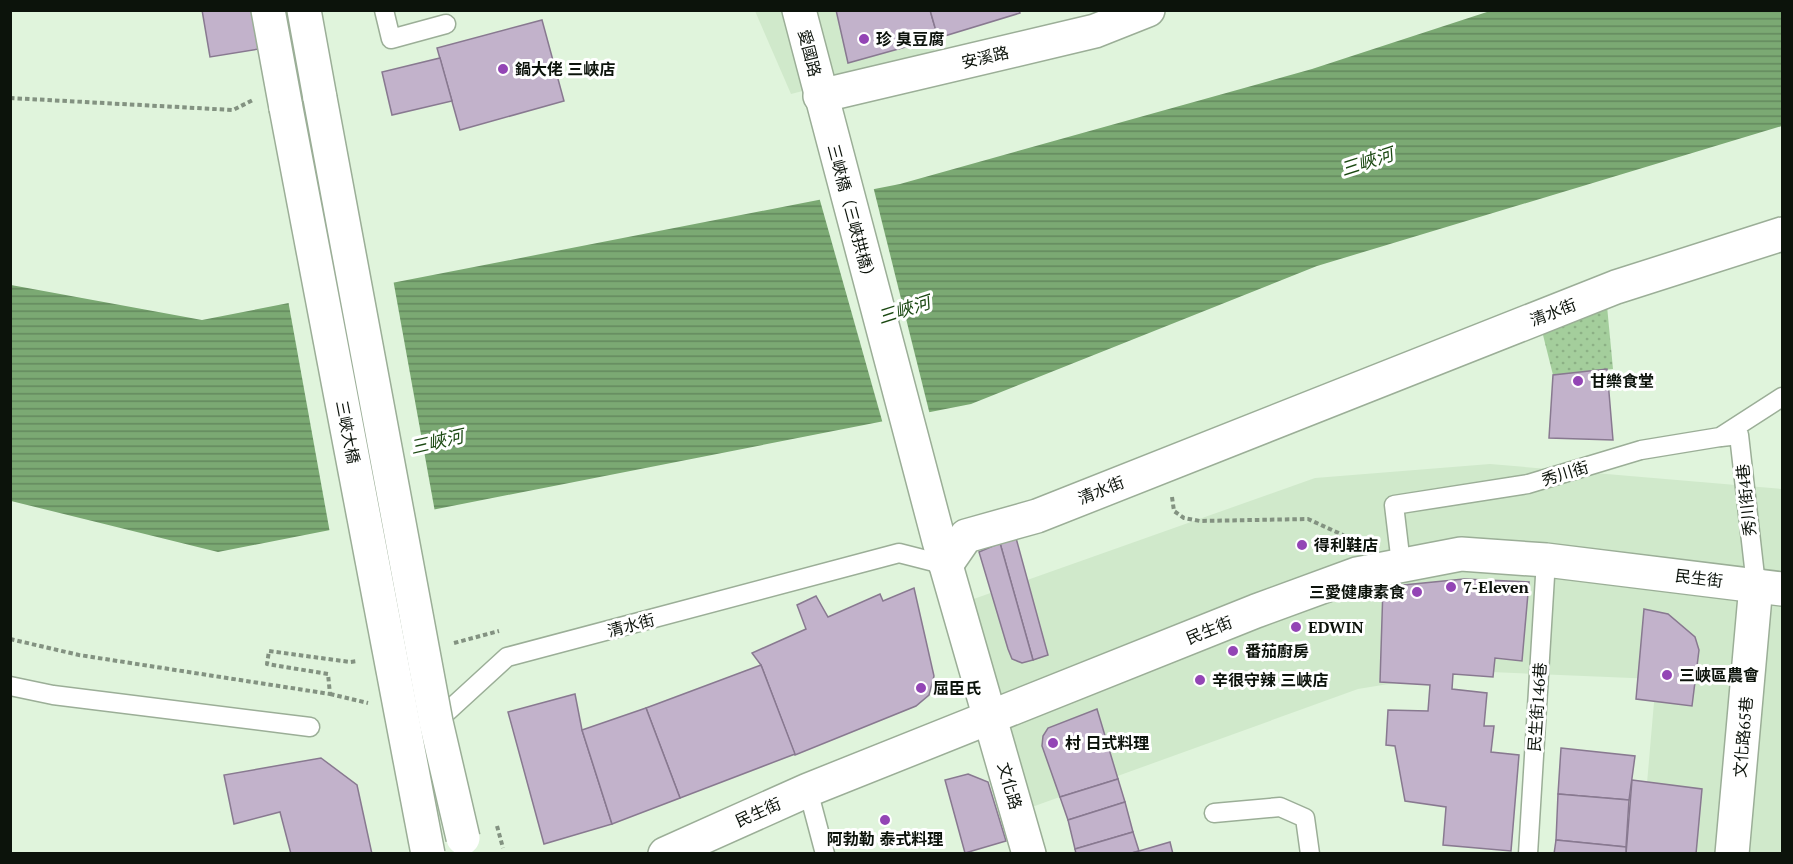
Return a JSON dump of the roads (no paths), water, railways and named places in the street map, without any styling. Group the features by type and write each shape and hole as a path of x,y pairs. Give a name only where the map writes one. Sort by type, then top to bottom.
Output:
{"street":[{"name":"三峽大橋","path":"268,10 428,854"},
{"name":"三峽大橋","path":"304,10 436,722 465,846"},
{"name":"愛國路","path":"799,10 820,96"},
{"name":"安溪路","path":"820,96 1095,30 1148,10"},
{"name":"三峽橋（三峽拱橋）","path":"820,96 990,719"},
{"name":"清水街","path":"943,553 966,536 1037,516 1616,287 1782,234"},
{"name":"民生街","path":"665,854 808,790 1256,611 1357,574 1461,554 1546,560 1769,587"},
{"name":"文化路65巷","path":"1732,854 1769,587"},
{"name":"文化路","path":"990,719 1029,854"}],"lane":[{"path":"384,10 391,39 446,24"},
{"name":"秀川街","path":"1401,564 1394,505 1528,484 1641,450 1720,437 1782,397"},
{"name":"秀川街4巷","path":"1720,437 1739,435 1769,587"},
{"name":"清水街","path":"436,722 507,657 899,553 943,553"},
{"name":"民生街146巷","path":"1528,854 1546,560"},
{"path":"10,686 53,695 310,727"},
{"path":"808,790 825,854"},
{"path":"1214,813 1280,807 1305,818 1310,854"}],"water":[{"name":"三峽河","path":"1490,11 1782,11 1782,126 1317,266 971,404 218,552 11,501 11,285 202,320 900,184 1312,69"}],"place":[{"name":"珍 臭豆腐","path":"864,39"},
{"name":"鍋大佬 三峽店","path":"503,69"},
{"name":"甘樂食堂","path":"1578,381"},
{"name":"得利鞋店","path":"1302,545"},
{"name":"7-Eleven","path":"1451,587"},
{"name":"三愛健康素食","path":"1417,592"},
{"name":"EDWIN","path":"1296,627"},
{"name":"番茄廚房","path":"1233,651"},
{"name":"三峽區農會","path":"1667,675"},
{"name":"辛很守辣 三峽店","path":"1200,680"},
{"name":"屈臣氏","path":"921,688"},
{"name":"村 日式料理","path":"1053,743"},
{"name":"阿勃勒 泰式料理","path":"885,820"}]}
